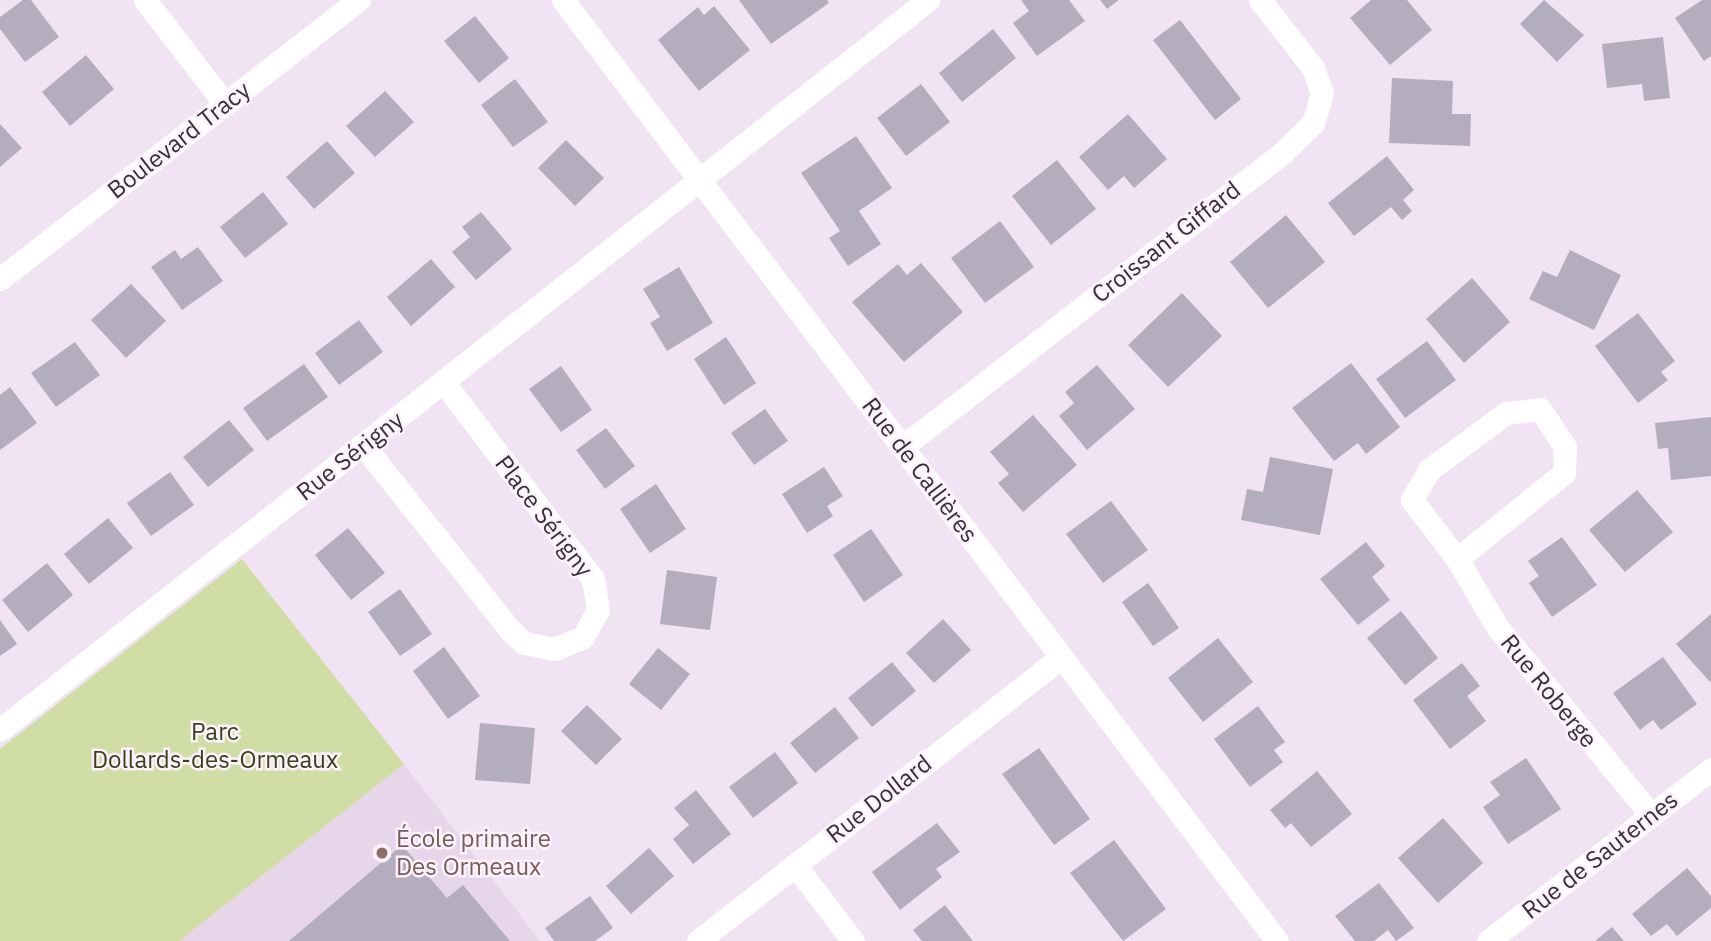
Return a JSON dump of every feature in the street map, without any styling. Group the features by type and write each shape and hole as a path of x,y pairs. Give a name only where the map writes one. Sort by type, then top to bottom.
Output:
{"street":[{"path":"145,0 225,104"},
{"name":"Boulevard Tracy","path":"0,279 359,0"},
{"name":"Rue de Callières","path":"563,0 1277,941"},
{"path":"700,180 928,0"},
{"name":"Croissant Giffard","path":"902,447 1283,152 1313,123 1322,93 1313,68 1260,0"},
{"name":"Rue Sérigny","path":"0,730 700,180"},
{"name":"Place Sérigny","path":"363,445 512,632 524,643 546,649 569,646 583,637 598,610 593,579 444,383"},
{"name":"Rue Roberge","path":"1457,559 1564,473 1565,447 1540,409 1506,413 1429,470 1412,500 1457,559 1498,628 1651,815"},
{"name":"Rue Dollard","path":"698,941 1061,657"},
{"name":"Rue de Sauternes","path":"1488,941 1711,769"},
{"path":"795,865 853,941"}],"shaded area":[{"name":"École primaire Des Ormeaux","path":"404,764 540,941 179,941"}],"green space":[{"name":"Parc Dollards-des-Ormeaux","path":"242,559 404,764 179,941 0,941 0,749"}],"building":[{"path":"23,0 31,0 59,37 25,62 0,29 0,17"},
{"path":"739,0 827,0 829,3 771,44"},
{"path":"1021,0 1069,0 1085,21 1037,56 1013,23 1029,11"},
{"path":"1100,0 1119,0 1107,9"},
{"path":"1371,0 1407,0 1432,30 1390,65 1350,18"},
{"path":"1544,0 1584,35 1557,62 1520,24"},
{"path":"1702,0 1711,0 1711,56 1704,61 1675,18"},
{"path":"714,6 750,50 699,91 658,40 698,7 704,15"},
{"path":"475,16 509,58 479,83 444,41"},
{"path":"1180,20 1241,99 1215,120 1153,40"},
{"path":"993,29 1016,58 962,102 939,73"},
{"path":"1663,37 1670,98 1644,101 1642,84 1607,88 1602,44"},
{"path":"86,55 114,89 70,126 42,92"},
{"path":"1392,78 1453,81 1452,114 1471,114 1470,146 1389,143"},
{"path":"515,79 548,122 513,147 481,105"},
{"path":"921,84 950,122 906,156 877,118"},
{"path":"385,91 414,122 375,157 346,126"},
{"path":"1128,114 1167,159 1134,188 1124,176 1108,190 1079,157"},
{"path":"0,124 22,148 0,167"},
{"path":"856,136 892,188 859,211 881,244 848,266 829,238 840,231 801,173"},
{"path":"566,140 604,178 575,206 538,168"},
{"path":"327,141 355,173 314,209 286,177"},
{"path":"1387,156 1414,190 1403,200 1412,211 1402,220 1391,207 1354,236 1328,203"},
{"path":"1057,160 1096,209 1051,245 1012,196"},
{"path":"263,192 288,224 245,258 220,227"},
{"path":"481,212 512,249 476,280 452,252 470,237 462,227"},
{"path":"1286,215 1325,262 1268,308 1230,262"},
{"path":"1000,221 1034,267 985,303 951,258"},
{"path":"198,247 223,281 182,310 151,267 175,250 181,259"},
{"path":"1570,250 1621,275 1594,330 1529,299 1543,271 1557,277"},
{"path":"431,259 455,287 411,326 387,297"},
{"path":"921,263 963,312 904,362 852,302 898,264 907,275"},
{"path":"679,267 713,323 667,351 650,323 660,317 643,289"},
{"path":"1472,278 1510,322 1464,363 1426,319"},
{"path":"131,284 166,321 126,358 91,320"},
{"path":"1182,293 1222,336 1168,387 1128,345"},
{"path":"1638,313 1675,361 1661,372 1668,380 1638,403 1595,346"},
{"path":"359,320 383,352 339,385 315,353"},
{"path":"726,337 756,383 724,405 694,359"},
{"path":"1427,341 1456,380 1405,418 1376,379"},
{"path":"75,342 100,375 56,407 31,373"},
{"path":"1351,363 1400,427 1366,454 1358,443 1334,461 1292,408"},
{"path":"304,364 328,397 267,441 243,408"},
{"path":"1097,365 1135,409 1087,450 1059,416 1074,403 1065,392"},
{"path":"561,366 592,410 561,432 529,389"},
{"path":"10,387 37,423 0,450 0,395"},
{"path":"765,409 788,441 754,465 731,433"},
{"path":"1033,415 1077,465 1023,512 998,483 1009,474 990,452"},
{"path":"1711,417 1711,476 1671,480 1668,448 1658,449 1655,423"},
{"path":"229,420 254,450 208,487 183,457"},
{"path":"606,428 635,466 605,489 576,450"},
{"path":"1270,457 1333,469 1320,535 1241,520 1247,489 1263,492"},
{"path":"824,467 843,496 827,506 833,516 807,533 782,494"},
{"path":"170,472 194,505 151,536 127,503"},
{"path":"656,484 686,529 650,553 620,509"},
{"path":"1637,490 1673,532 1625,572 1589,530"},
{"path":"1111,501 1148,550 1103,583 1066,534"},
{"path":"108,518 133,548 89,584 64,554"},
{"path":"348,528 385,573 351,600 315,555"},
{"path":"871,529 903,575 864,602 833,555"},
{"path":"1562,537 1597,585 1552,617 1529,583 1539,576 1528,561"},
{"path":"1366,542 1385,566 1372,577 1390,600 1358,625 1320,579"},
{"path":"47,563 73,595 28,632 2,600"},
{"path":"667,570 717,577 710,630 660,624"},
{"path":"1148,583 1179,628 1153,646 1122,602"},
{"path":"400,589 432,634 400,656 368,612"},
{"path":"1401,611 1438,658 1405,685 1367,638"},
{"path":"1711,614 1711,681 1710,682 1676,644"},
{"path":"943,619 971,650 934,683 906,653"},
{"path":"0,620 17,644 0,656"},
{"path":"1218,638 1253,682 1203,722 1168,678"},
{"path":"444,647 480,696 448,719 413,671"},
{"path":"658,648 690,674 661,710 629,684"},
{"path":"1663,657 1697,704 1661,730 1653,720 1640,730 1613,693"},
{"path":"892,662 916,691 872,727 848,698"},
{"path":"1462,663 1480,686 1467,696 1486,721 1450,749 1413,700"},
{"path":"587,705 622,739 596,765 561,731"},
{"path":"1258,706 1285,742 1274,750 1283,762 1250,787 1214,739"},
{"path":"835,707 859,738 815,773 790,743"},
{"path":"480,723 535,728 530,784 475,780"},
{"path":"1039,748 1090,819 1054,845 1002,774"},
{"path":"775,752 798,783 753,818 729,787"},
{"path":"1526,758 1561,809 1508,844 1483,807 1500,795 1490,782"},
{"path":"1317,771 1352,814 1311,847 1291,823 1285,828 1270,810"},
{"path":"696,790 731,834 693,864 673,839 689,825 674,808"},
{"path":"1443,818 1483,863 1438,903 1398,858"},
{"path":"937,823 960,852 936,869 942,877 900,910 872,872"},
{"path":"1114,840 1166,909 1123,941 1070,873"},
{"path":"402,845 447,898 463,885 510,941 289,941"},
{"path":"649,848 674,876 631,914 606,886"},
{"path":"1687,868 1711,896 1711,908 1677,936 1667,924 1651,936 1632,914"},
{"path":"1379,883 1414,928 1396,941 1388,930 1374,941 1355,941 1335,916"},
{"path":"590,896 613,928 595,941 554,941 545,928"},
{"path":"945,905 973,941 922,941 913,930"},
{"path":"1612,927 1624,941 1595,941"}],"place":[{"name":"École primaire Des Ormeaux","path":"382,853"}]}
